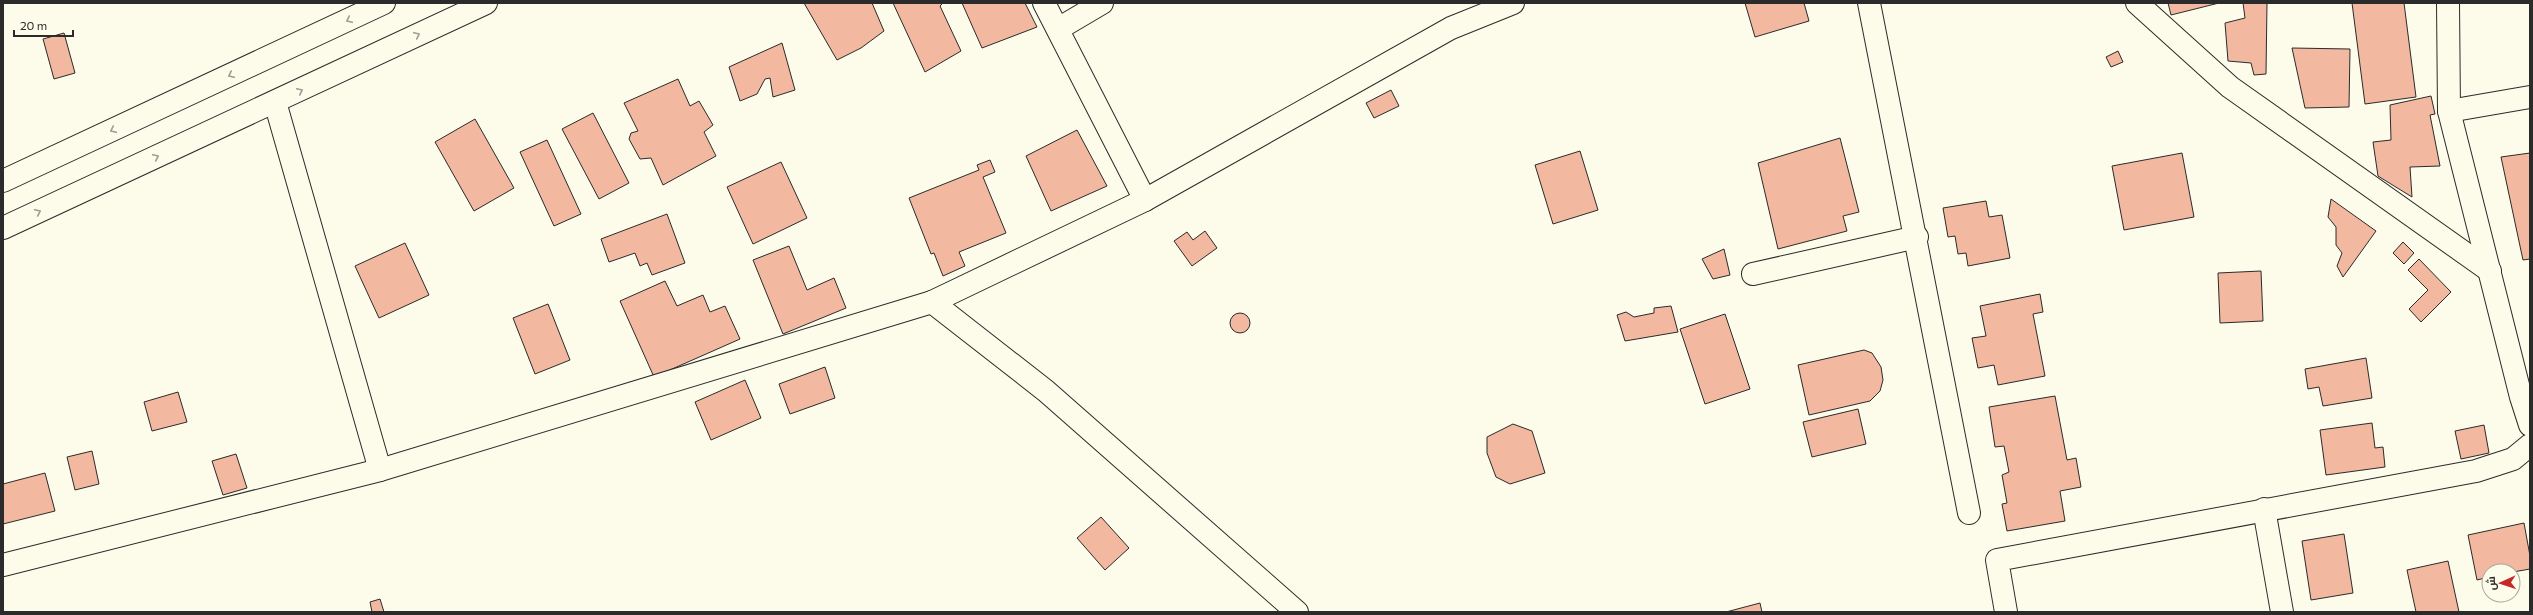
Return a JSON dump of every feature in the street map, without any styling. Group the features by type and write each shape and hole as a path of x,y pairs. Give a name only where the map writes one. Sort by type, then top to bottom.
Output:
{"main road":[{"path":"3,181 384,3"},
{"path":"3,228 486,3"},
{"path":"1044,3 1145,200"},
{"path":"1058,29 1102,3"},
{"path":"3,565 380,470 932,302 1145,200 1451,28 1513,3"},
{"path":"1869,3 1969,513"},
{"path":"2137,3 2230,87 2490,271"},
{"path":"2448,3 2449,111 2490,271 2520,397 2530,425"},
{"path":"2449,111 2530,97"},
{"path":"275,102 380,470"},
{"path":"1753,274 1916,237"},
{"path":"932,302 1046,391 1297,612"},
{"path":"2006,612 1997,560 2476,470 2513,458 2530,445"},
{"path":"2264,509 2282,612"}],"building":[{"path":"804,3 872,3 884,31 861,48 837,60"},
{"path":"893,3 943,3 940,6 961,51 925,72"},
{"path":"962,3 1025,3 1037,27 982,48"},
{"path":"1745,3 1804,3 1809,21 1755,37"},
{"path":"2168,3 2219,3 2171,15"},
{"path":"2243,3 2267,3 2266,74 2254,75 2251,63 2228,61 2225,23 2245,18"},
{"path":"2352,3 2404,3 2416,97 2365,104"},
{"path":"64,33 75,73 54,79 43,39"},
{"path":"782,43 795,90 773,97 770,78 765,79 757,94 740,101 729,67"},
{"path":"2292,48 2350,49 2349,107 2305,108"},
{"path":"2118,51 2123,62 2111,67 2106,57"},
{"path":"678,79 690,106 699,101 713,125 704,132 716,156 663,185 651,158 640,159 629,139 631,133 638,131 624,103"},
{"path":"1391,90 1399,106 1374,118 1366,103"},
{"path":"2431,96 2435,114 2430,115 2440,166 2410,167 2412,197 2378,176 2373,142 2391,140 2390,105"},
{"path":"593,113 629,183 599,199 562,129"},
{"path":"475,119 514,188 474,211 435,142"},
{"path":"1077,130 1107,186 1051,211 1026,156"},
{"path":"1840,138 1859,212 1843,216 1847,231 1778,249 1758,163"},
{"path":"547,140 581,214 554,226 520,152"},
{"path":"1580,151 1598,210 1553,224 1535,165"},
{"path":"2182,153 2194,217 2124,230 2112,166"},
{"path":"2530,153 2530,259 2523,260 2501,157"},
{"path":"990,160 995,172 983,177 1006,233 959,252 965,266 943,276 934,253 931,254 909,198 979,170 977,165"},
{"path":"781,162 807,218 753,244 727,187"},
{"path":"2331,199 2376,231 2343,277 2337,266 2342,253 2336,245 2336,227 2328,217"},
{"path":"1986,201 1989,217 2002,215 2010,258 1968,266 1966,253 1958,254 1955,236 1948,237 1943,208"},
{"path":"667,214 685,263 652,275 647,263 640,266 635,253 609,262 601,239"},
{"path":"1205,231 1217,248 1192,266 1174,241 1187,232 1193,240"},
{"path":"2403,242 2414,253 2404,264 2393,253"},
{"path":"405,243 429,295 379,318 355,266"},
{"path":"789,246 807,290 834,278 846,308 783,334 753,260"},
{"path":"1724,249 1730,275 1713,279 1702,259"},
{"path":"2419,259 2451,292 2421,322 2409,309 2428,290 2408,270"},
{"path":"2261,271 2263,321 2220,323 2218,273"},
{"path":"665,281 677,306 703,295 710,312 725,306 740,339 654,377 620,301"},
{"path":"2040,294 2043,312 2033,314 2045,376 1998,385 1994,365 1978,368 1972,338 1986,336 1980,306"},
{"path":"548,304 570,360 535,374 513,318"},
{"path":"1671,306 1678,332 1625,341 1617,315 1626,312 1634,317 1654,313 1654,308"},
{"path":"1236,313 1244,313 1250,319 1250,327 1244,333 1236,333 1230,327 1230,319"},
{"path":"1725,314 1750,389 1705,404 1680,329"},
{"path":"1864,350 1872,353 1881,367 1883,380 1880,391 1870,401 1809,415 1798,365"},
{"path":"2366,358 2372,398 2323,406 2319,387 2308,389 2305,369"},
{"path":"825,367 835,398 790,414 779,384"},
{"path":"745,380 761,418 711,440 695,402"},
{"path":"178,392 187,422 152,431 144,402"},
{"path":"2055,396 2067,460 2076,458 2081,487 2060,491 2065,521 2007,531 2002,504 2007,503 2002,475 2009,472 2004,446 1995,447 1989,407"},
{"path":"1858,409 1866,444 1812,457 1803,422"},
{"path":"2372,423 2375,448 2383,447 2385,467 2326,475 2320,430"},
{"path":"1513,424 1532,431 1545,473 1510,484 1496,477 1487,453 1487,437"},
{"path":"2484,425 2489,453 2461,459 2455,431"},
{"path":"92,451 99,484 75,490 67,457"},
{"path":"236,454 247,488 223,495 212,461"},
{"path":"45,473 55,511 3,524 3,484"},
{"path":"1101,517 1129,548 1105,570 1077,538"},
{"path":"2524,523 2530,556 2530,569 2521,571 2521,563 2481,563 2481,579 2477,580 2468,535"},
{"path":"2344,534 2353,593 2311,600 2302,541"},
{"path":"2448,561 2459,612 2416,612 2407,570"},
{"path":"380,599 384,612 372,612 370,602"},
{"path":"1760,603 1762,612 1726,612"}]}
